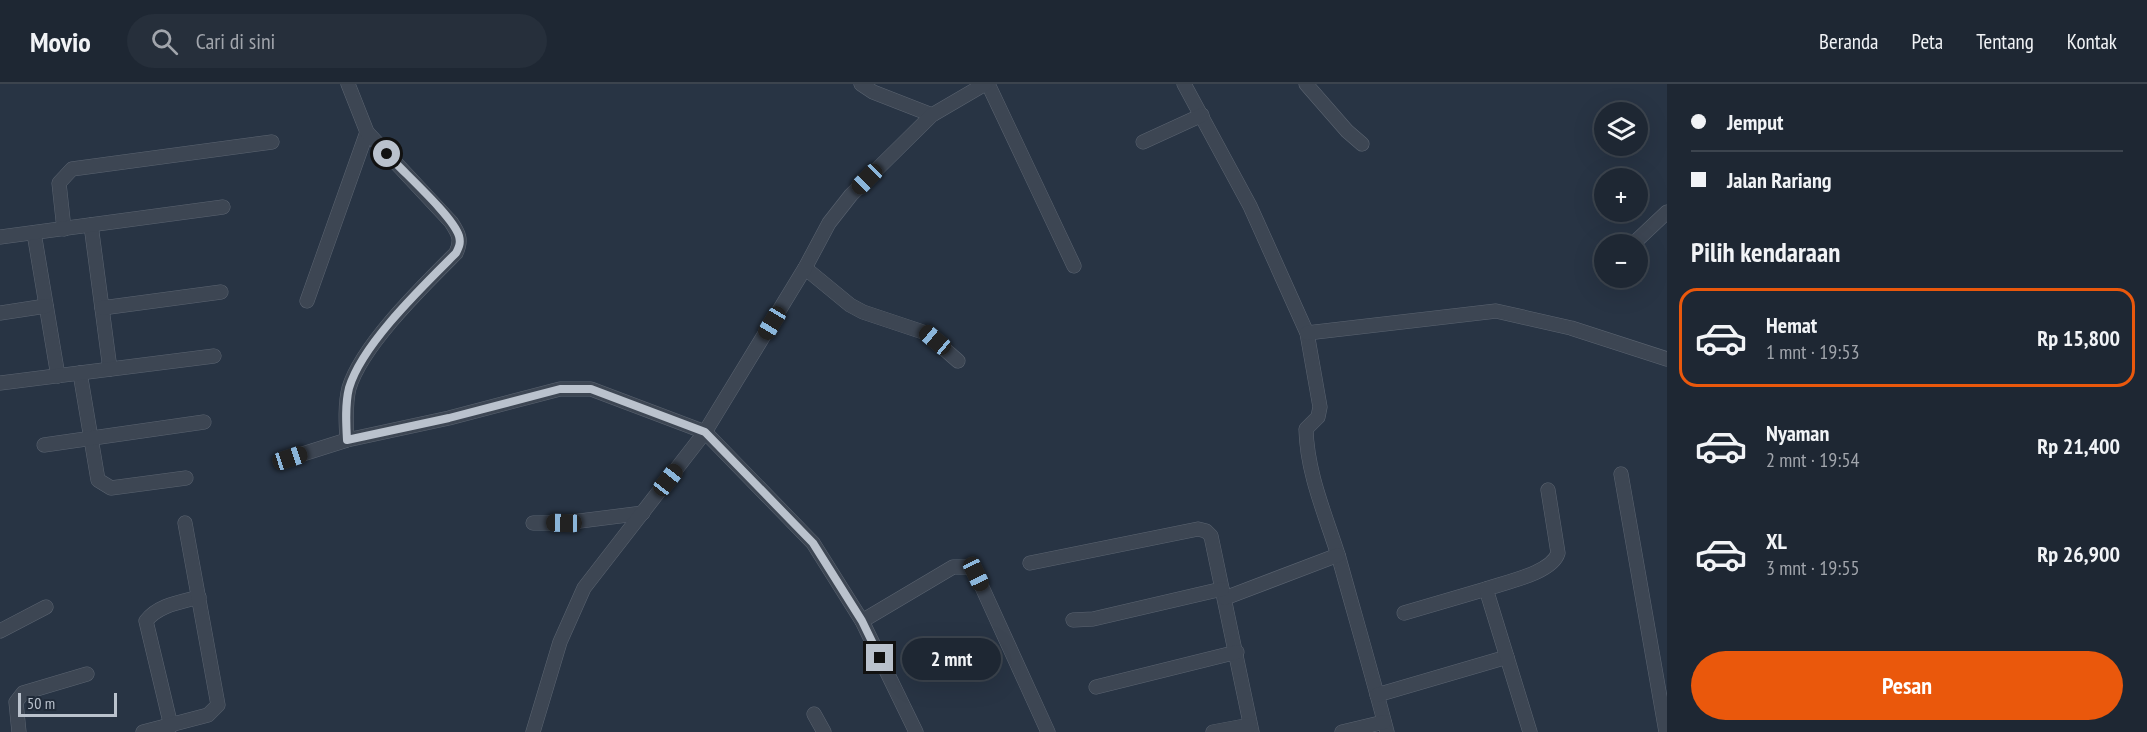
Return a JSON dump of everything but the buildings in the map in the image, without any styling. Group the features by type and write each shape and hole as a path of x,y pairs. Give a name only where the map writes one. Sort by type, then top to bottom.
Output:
{"street":[{"path":"347,440 349,389 359,367 388,326 456,253 460,244 460,237 451,222 368,132 348,84"},
{"path":"861,84 873,92 932,115"},
{"path":"532,732 560,642 584,588 705,432 805,268 829,223 851,195 932,115 986,84 1074,266"},
{"path":"1184,84 1250,206 1307,333 1320,407 1318,417 1306,429 1308,452 1323,515 1338,555 1386,727 1342,732"},
{"path":"1306,84 1362,144"},
{"path":"1143,142 1202,115"},
{"path":"307,302 368,132"},
{"path":"64,229 59,183 72,169 272,142"},
{"path":"0,237 223,207"},
{"path":"1644,234 1667,212"},
{"path":"91,225 110,369"},
{"path":"34,233 58,376"},
{"path":"805,268 850,305 926,333 958,361"},
{"path":"102,308 221,292"},
{"path":"0,313 46,306"},
{"path":"1307,333 1496,311 1571,328 1667,359"},
{"path":"0,383 214,356"},
{"path":"80,373 98,480 102,485 111,488 186,478"},
{"path":"290,458 347,440 449,418 560,389 591,389 705,432 813,543 862,621 916,732"},
{"path":"45,445 204,422"},
{"path":"1620,474 1666,732"},
{"path":"1404,613 1486,589 1546,568 1556,562 1558,553 1548,490"},
{"path":"533,523 564,523 643,513"},
{"path":"142,732 208,715 218,705 185,523"},
{"path":"1030,563 1197,529 1206,531 1211,536 1251,728 1214,732"},
{"path":"1073,620 1093,619 1223,593 1338,555"},
{"path":"862,621 953,567 969,567 976,574 1048,732"},
{"path":"1486,589 1530,732"},
{"path":"171,726 146,621 152,614 165,607 199,597"},
{"path":"0,631 46,607"},
{"path":"1096,687 1237,652"},
{"path":"1377,695 1508,657"},
{"path":"19,732 16,702 23,693 87,674"},
{"path":"814,714 824,732"}],"route":[{"path":"387,154 451,222 460,237 460,244 456,253 388,326 359,367 349,389 346,416 347,440 449,418 560,389 591,389 705,432 813,543 862,621 880,658"}]}
